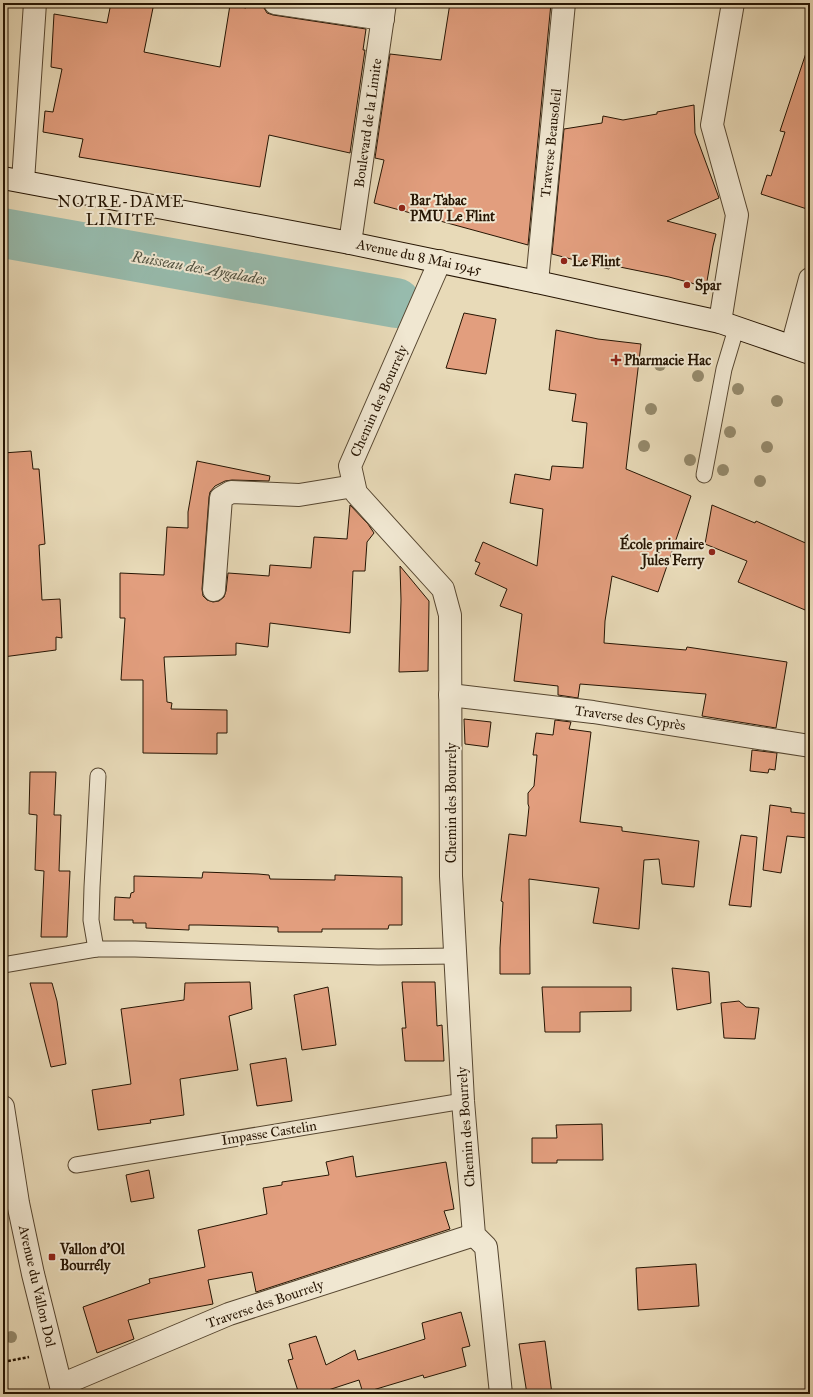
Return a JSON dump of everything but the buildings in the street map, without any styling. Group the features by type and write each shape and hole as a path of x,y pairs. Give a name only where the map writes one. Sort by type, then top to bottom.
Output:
{"street":[{"path":"13,180 35,3"},
{"path":"275,3 384,11"},
{"name":"Traverse Beausoleil","path":"537,282 564,3"},
{"path":"728,325 737,215 712,125 732,3"},
{"name":"Boulevard de la Limite","path":"350,243 384,11"},
{"name":"Avenue du 8 Mai 1945","path":"13,180 440,261 728,325 801,350"},
{"name":"Chemin des Bourrely","path":"440,261 350,466 356,493 443,589 450,615 451,876 463,1101 474,1235"},
{"path":"801,350 810,279"},
{"path":"214,590 221,498 231,492 299,495 354,486"},
{"name":"Traverse des Cyprès","path":"450,695 594,712 810,746"},
{"name":"Avenue du Vallon Dol","path":"3,1107 18,1203 33,1274 62,1390"},
{"path":"474,1235 486,1247 501,1394"},
{"name":"Traverse des Bourrely","path":"62,1390 229,1314 474,1235"}],"lane":[{"path":"704,475 724,369 728,325"},
{"path":"96,949 92,920 92,887 98,776"},
{"path":"3,965 96,949 142,949 378,957 455,956"},
{"name":"Impasse Castelin","path":"76,1165 463,1101"}],"path":[{"path":"3,1362 31,1357"}],"waterway":[{"name":"Ruisseau des Aygalades","path":"3,233 396,303"}],"place":[{"name":"Bar Tabac PMU Le Flint","path":"402,208"},
{"name":"Le Flint","path":"564,261"},
{"name":"Spar","path":"687,285"},
{"name":"Pharmacie Hac","path":"616,360"},
{"name":"École primaire Jules Ferry","path":"712,552"},
{"name":"Vallon d'Ol Bourrély","path":"52,1257"}],"district":[{"name":"NOTRE-DAME LIMITE","path":"121,210"}]}
